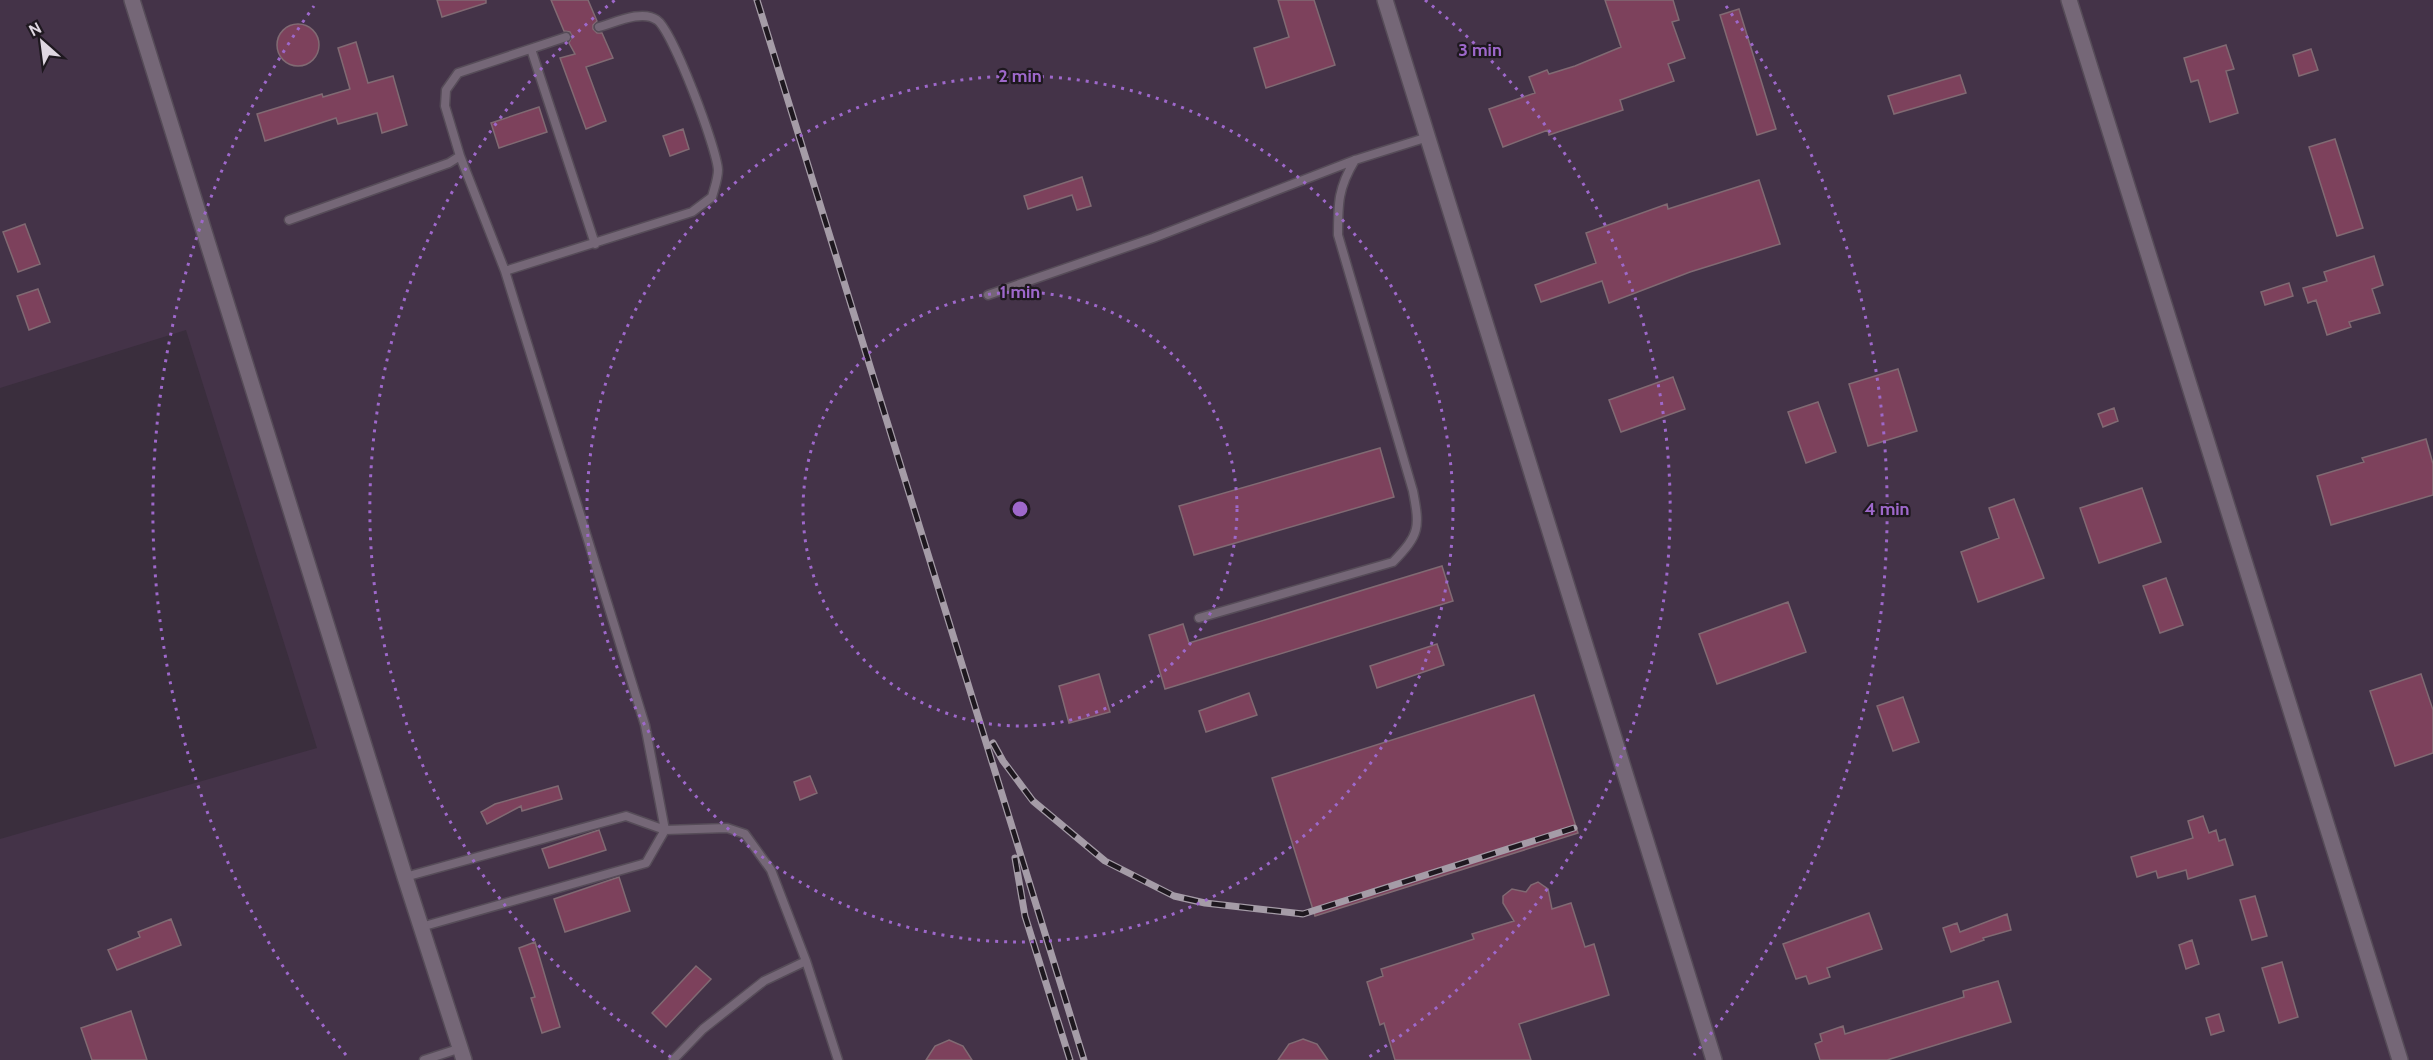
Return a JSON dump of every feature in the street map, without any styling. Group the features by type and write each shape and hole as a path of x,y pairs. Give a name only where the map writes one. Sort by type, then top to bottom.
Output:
{"street":[{"path":"132,0 405,877 463,1054"},
{"path":"1385,0 1714,1060"},
{"path":"2069,0 2400,1060"}],"lane":[{"path":"505,271 692,212 712,197 718,171 708,129 669,37 657,20 643,15 599,27"},
{"path":"421,927 646,863 665,830 645,725 505,271 460,156 445,106 446,90 458,73 566,37"},
{"path":"531,49 595,244"},
{"path":"988,295 1162,234 1355,160 1428,138"},
{"path":"289,220 460,156"},
{"path":"1199,618 1393,562 1410,545 1419,522 1409,479 1338,235 1338,206 1343,180 1355,160"},
{"path":"405,877 626,816 665,830 727,828 745,834 771,870 806,961 838,1060"},
{"path":"673,1060 703,1029 764,981 806,961"},
{"path":"424,1060 463,1054"}],"shaded area":[{"path":"0,0 2433,0 2433,1060 0,1060 0,839 317,748 186,330 0,388"}],"building":[{"path":"437,0 486,0 486,3 442,17"},
{"path":"551,0 588,0 597,21 593,29 597,33 602,33 613,58 586,67 606,121 586,129 560,58 575,54 569,43 572,36 570,32 564,31"},
{"path":"1278,0 1314,0 1335,65 1266,88 1254,48 1289,37"},
{"path":"1605,0 1673,0 1679,20 1672,22 1685,58 1668,64 1674,81 1620,100 1623,110 1549,135 1548,130 1503,147 1489,109 1535,93 1529,77 1547,70 1549,74 1575,66 1621,47"},
{"path":"1739,9 1776,129 1757,135 1720,15"},
{"path":"298,24 313,30 319,45 313,60 298,66 283,60 277,45 283,30"},
{"path":"356,42 368,83 393,76 407,125 382,133 377,113 338,124 336,118 265,141 257,114 322,94 323,97 350,89 338,48"},
{"path":"2226,45 2234,69 2226,71 2238,113 2210,122 2198,80 2191,82 2184,58"},
{"path":"2311,49 2318,70 2299,76 2293,55"},
{"path":"1960,75 1966,93 1894,114 1888,96"},
{"path":"539,107 547,132 499,148 491,123"},
{"path":"683,129 689,149 670,156 663,136"},
{"path":"2335,139 2363,228 2337,236 2309,147"},
{"path":"1082,177 1091,206 1077,210 1072,195 1028,209 1024,196"},
{"path":"1759,180 1780,244 1690,272 1609,303 1602,281 1541,302 1535,285 1596,263 1586,233 1667,204 1668,209"},
{"path":"25,224 40,264 18,272 3,232"},
{"path":"2374,256 2383,285 2372,289 2380,313 2349,322 2351,327 2327,335 2316,300 2308,303 2303,288 2327,281 2324,272"},
{"path":"2289,283 2293,296 2265,305 2261,292"},
{"path":"38,289 50,322 29,330 17,296"},
{"path":"1898,369 1917,431 1868,446 1849,384"},
{"path":"1673,377 1685,409 1621,432 1609,400"},
{"path":"1818,402 1836,452 1806,463 1788,412"},
{"path":"2114,408 2118,421 2103,427 2098,414"},
{"path":"2426,439 2433,464 2433,495 2331,525 2317,476 2364,462 2362,458"},
{"path":"1380,448 1394,497 1194,555 1179,506"},
{"path":"2142,488 2161,542 2099,563 2080,508"},
{"path":"2014,499 2044,578 1978,602 1961,552 1999,538 1989,508"},
{"path":"1442,566 1453,601 1165,689 1149,635 1183,624 1189,643"},
{"path":"2166,578 2183,625 2160,633 2143,586"},
{"path":"1788,602 1806,652 1717,684 1699,634"},
{"path":"1437,644 1444,665 1377,688 1370,666"},
{"path":"1099,674 1110,712 1069,723 1059,686"},
{"path":"2421,674 2433,710 2433,753 2395,766 2370,691"},
{"path":"1249,693 1257,715 1206,732 1199,711"},
{"path":"1534,695 1578,833 1315,916 1272,778"},
{"path":"1903,697 1919,742 1893,751 1877,706"},
{"path":"810,776 817,793 800,800 794,782"},
{"path":"558,786 562,799 522,811 521,806 487,824 481,812 495,804"},
{"path":"2203,816 2209,833 2216,830 2219,841 2225,839 2233,865 2188,879 2186,870 2158,878 2156,871 2137,877 2131,857 2193,838 2188,821"},
{"path":"599,830 606,850 549,868 542,849"},
{"path":"619,877 630,911 565,932 554,899"},
{"path":"1538,882 1548,889 1552,909 1571,903 1585,947 1594,944 1609,995 1519,1024 1531,1060 1395,1060 1384,1023 1380,1025 1367,982 1383,976 1381,969 1474,939 1472,934 1514,921 1503,903 1503,896 1512,889 1526,892 1531,885"},
{"path":"2255,896 2267,936 2252,940 2240,900"},
{"path":"1869,913 1882,949 1827,968 1830,977 1809,984 1806,976 1796,979 1783,944"},
{"path":"2007,914 2011,930 1983,938 1984,940 1951,952 1943,928 1957,923 1960,932"},
{"path":"171,919 181,945 117,970 108,950 140,937 138,932"},
{"path":"2192,940 2199,964 2186,969 2179,945"},
{"path":"535,942 560,1027 542,1033 531,998 535,997 519,948"},
{"path":"2282,962 2298,1017 2279,1023 2262,968"},
{"path":"696,966 711,979 666,1027 652,1013"},
{"path":"1998,981 2011,1022 1887,1060 1820,1060 1815,1044 1822,1041 1820,1034 1843,1026 1845,1034 1964,997 1963,991"},
{"path":"131,1011 147,1060 92,1060 81,1028"},
{"path":"2219,1014 2224,1031 2211,1035 2206,1018"},
{"path":"1303,1039 1317,1044 1328,1060 1278,1060 1289,1044"},
{"path":"949,1040 963,1046 972,1060 926,1060 935,1046"}],"railway":[{"path":"757,0 1084,1060"},
{"path":"993,743 1003,761 1033,801 1105,861 1174,896 1205,903 1303,914 1574,828"},
{"path":"1015,858 1025,916 1070,1060"}]}
